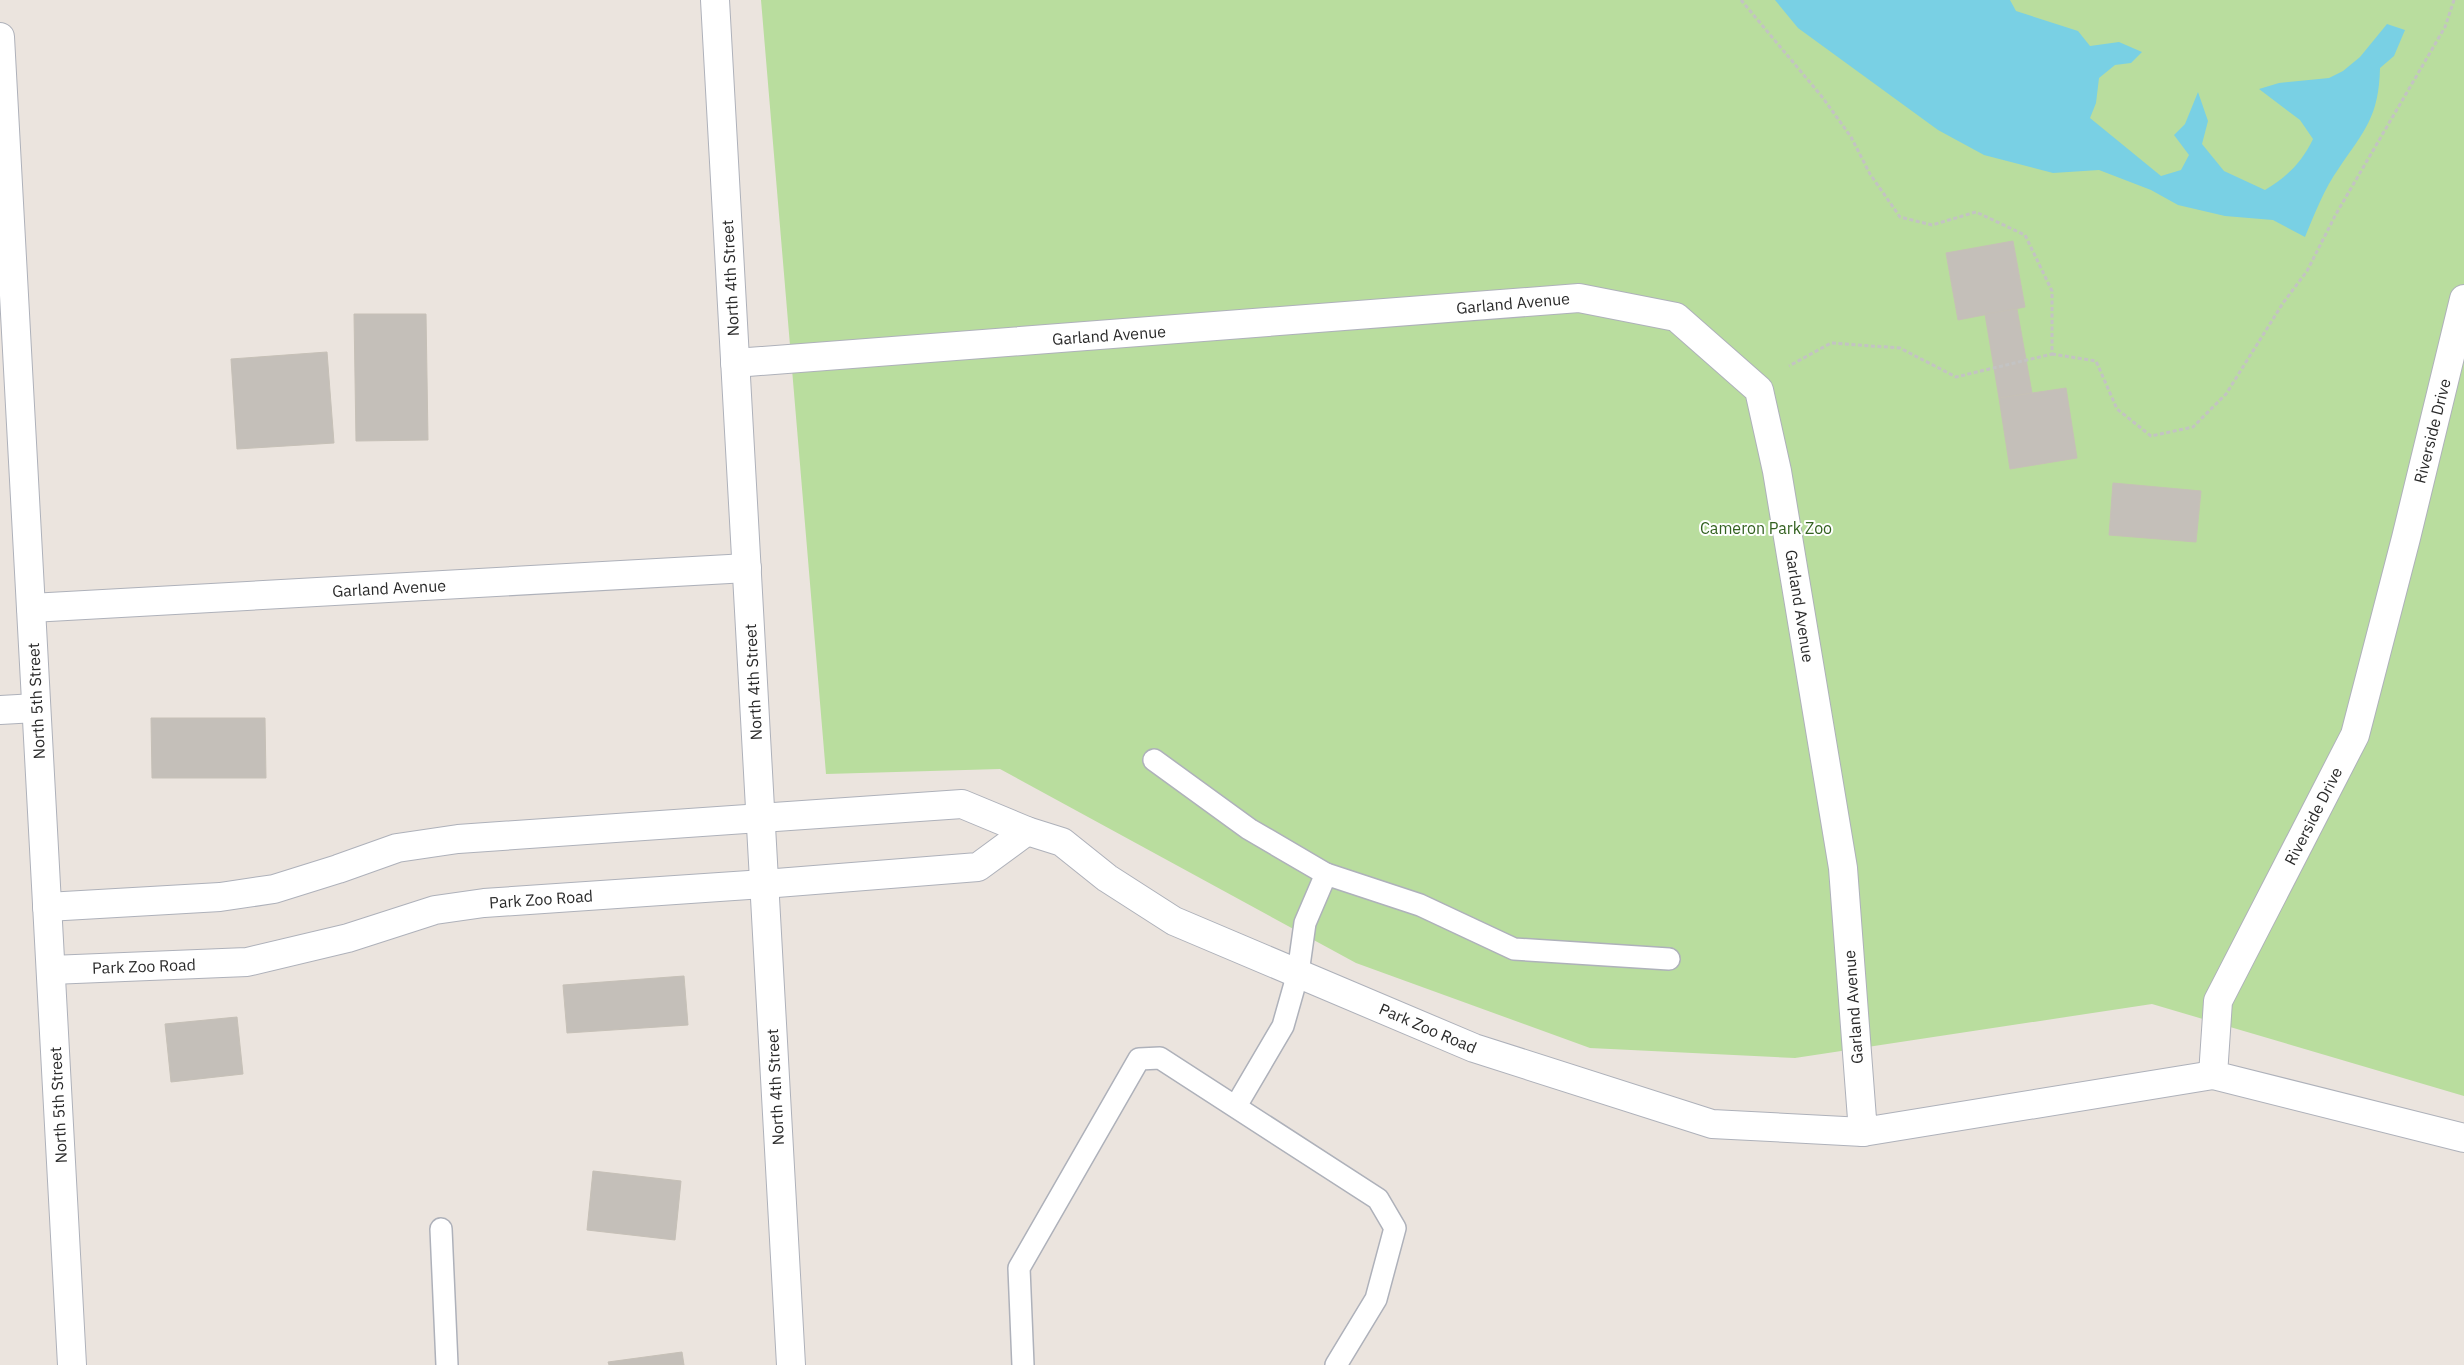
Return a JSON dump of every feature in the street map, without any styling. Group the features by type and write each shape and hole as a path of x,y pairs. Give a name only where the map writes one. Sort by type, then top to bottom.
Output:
{"street":[{"name":"North 4th Street","path":"715,0 790,1365"},
{"name":"North 5th Street","path":"0,37 72,1365"},
{"name":"Garland Avenue","path":"735,363 1579,298 1676,317 1759,390 1777,471 1843,868 1863,1132"},
{"name":"Riverside Drive","path":"2213,1075 2218,1001 2355,735 2406,538 2464,299"},
{"name":"Garland Avenue","path":"30,608 746,568"},
{"path":"0,710 36,708"},
{"name":"Park Zoo Road","path":"47,907 220,897 265,890 338,869 398,848 458,839 962,804 1027,831 1062,842 1107,878 1174,921 1474,1048 1712,1124 1863,1132"},
{"name":"Park Zoo Road","path":"51,970 247,962 348,938 435,910 484,903 978,867 1027,831"},
{"path":"1863,1132 2213,1075 2464,1138"}],"lane":[{"path":"1154,760 1249,829 1326,874 1420,905 1514,950 1669,959"},
{"path":"1236,1106 1283,1026 1298,973 1305,922 1326,874"},
{"path":"1024,1365 1019,1268 1139,1058 1160,1058 1378,1198 1395,1228 1376,1299 1336,1365"},
{"path":"441,1229 447,1365"}],"path":[{"path":"1741,0 1823,98 1850,137 1870,174 1900,217 1932,225 1976,212 2025,235 2052,291 2052,354"},
{"path":"1789,366 1831,343 1900,348 1956,377 2052,354 2096,361 2117,409 2150,436 2193,427 2226,394 2283,302 2307,271 2336,214 2445,27 2454,0"}],"green space":[{"name":"Cameron Park Zoo","path":"761,0 2464,0 2464,1096 2152,1004 1795,1058 1590,1048 1356,963 1000,769 826,774"}],"water":[{"path":"1775,0 2010,0 2016,11 2078,31 2090,46 2119,42 2142,52 2131,63 2115,65 2099,78 2096,103 2090,118 2161,176 2181,170 2189,155 2174,135 2185,124 2198,92 2208,121 2202,144 2224,171 2265,190 2293,168 2304,155 2313,139 2300,120 2259,89 2279,83 2329,78 2343,71 2360,57 2387,24 2405,30 2394,56 2380,68 2377,99 2363,133 2329,184 2305,237 2273,220 2225,216 2178,205 2151,190 2099,170 2053,173 1984,155 1938,130 1798,28"}],"building":[{"path":"2013,241 2025,307 1958,320 1946,253"},
{"path":"2017,309 2032,393 1999,398 1985,314"},
{"path":"354,314 426,314 428,440 356,441"},
{"path":"327,352 334,443 237,449 231,359"},
{"path":"2066,388 2077,458 2010,469 1999,398"},
{"path":"2113,483 2201,491 2196,542 2109,535"},
{"path":"151,718 265,718 266,778 152,778"},
{"path":"684,976 688,1025 567,1033 563,985"},
{"path":"237,1017 243,1074 171,1082 165,1024"},
{"path":"593,1171 681,1181 675,1240 587,1230"},
{"path":"682,1352 684,1365 609,1365 608,1362"}]}
